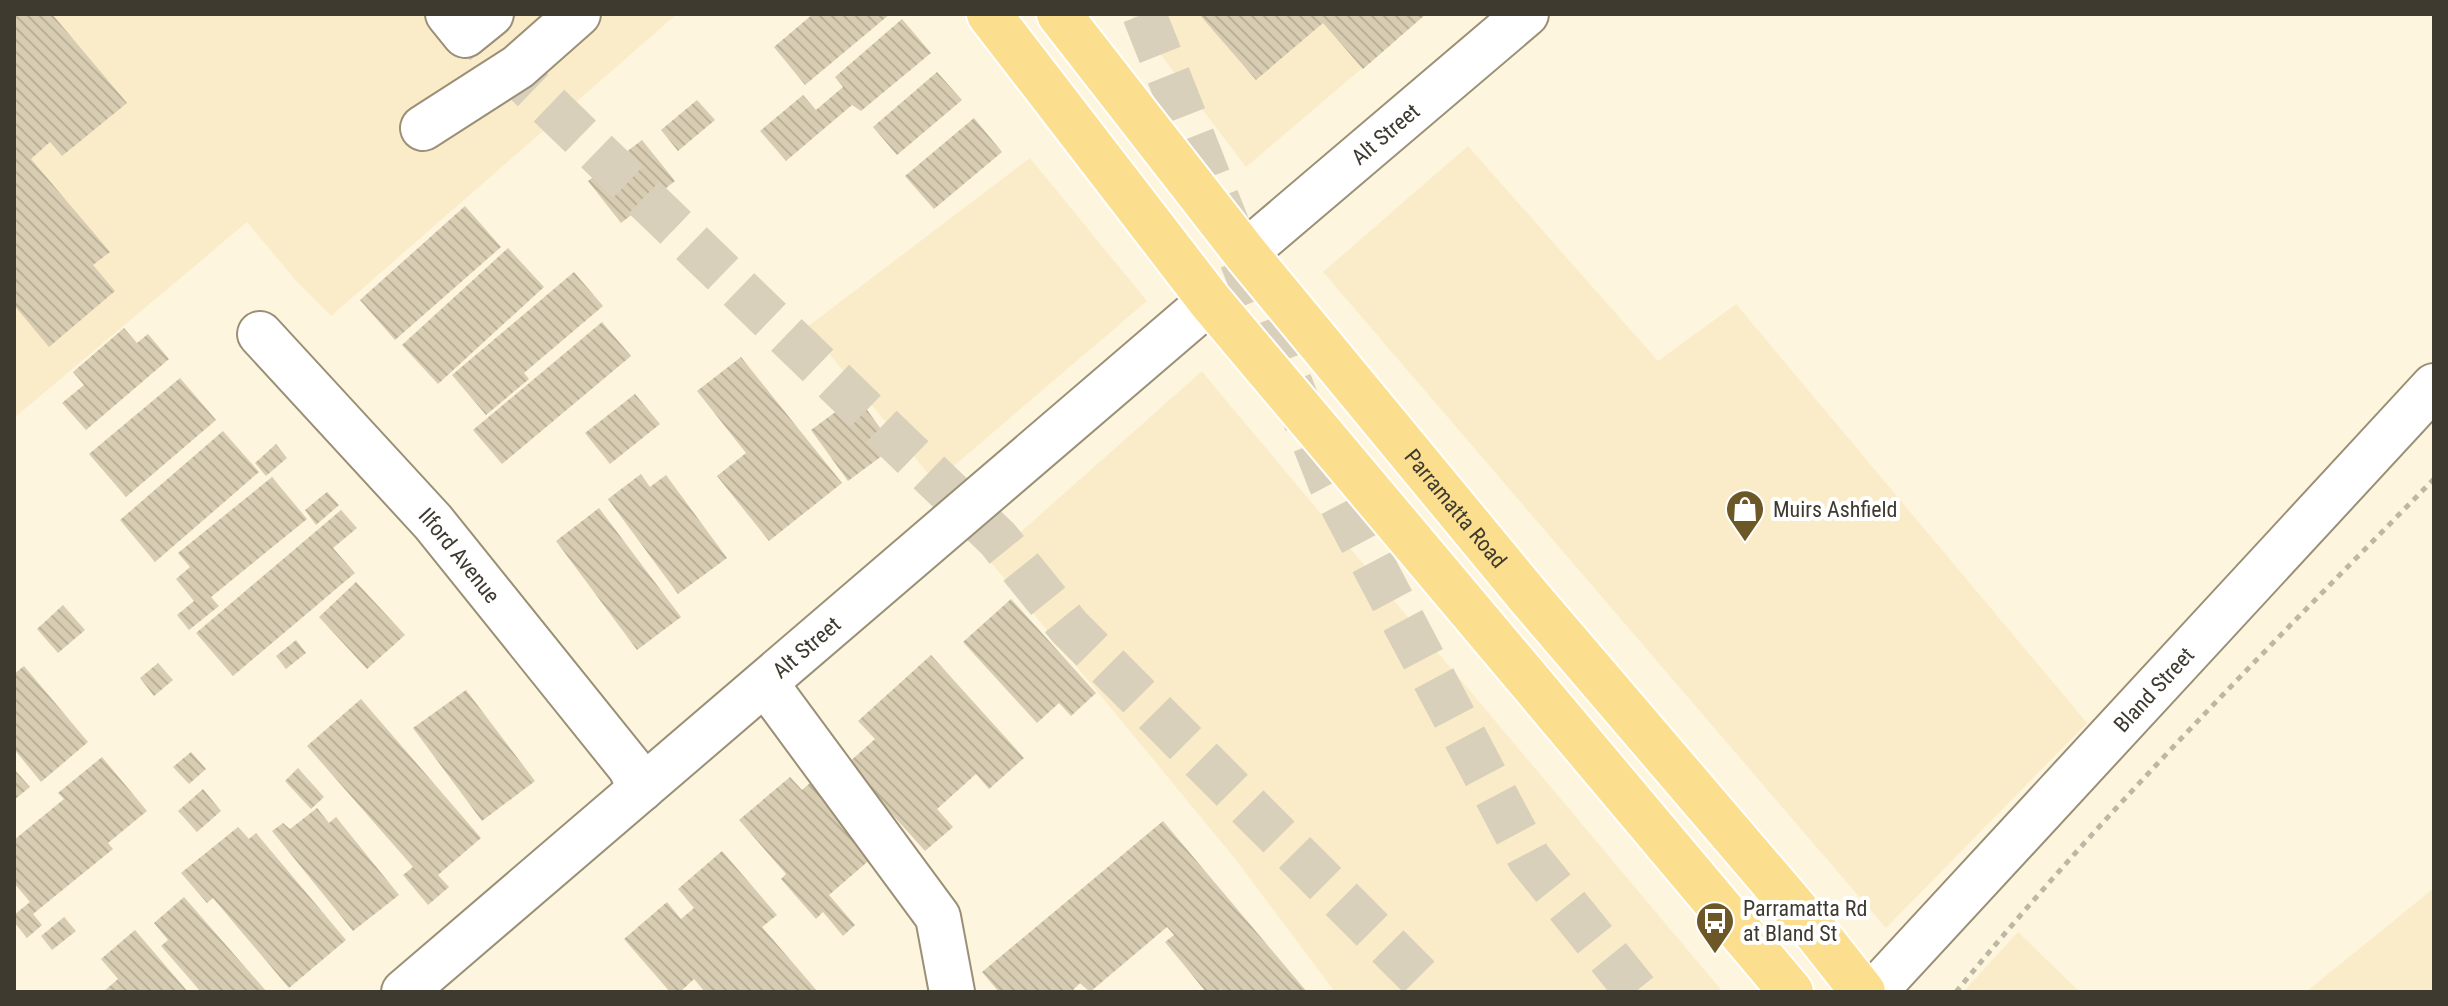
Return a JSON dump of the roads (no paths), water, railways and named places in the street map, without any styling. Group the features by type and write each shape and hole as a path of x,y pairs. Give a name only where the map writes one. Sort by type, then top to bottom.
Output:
{"main road":[{"path":"989,14 1210,301 1791,992"},
{"name":"Parramatta Road","path":"1059,14 1245,253 1529,597 1818,935 1863,992"}],"street":[{"path":"448,14 465,35 491,14"},
{"path":"423,128 518,67 578,14"},
{"name":"Alt Street","path":"1245,253 1526,14"},
{"name":"Alt Street","path":"404,992 1210,301"},
{"name":"Ilford Avenue","path":"260,334 433,522 630,767 641,789"},
{"name":"Bland Street","path":"1874,992 2434,386"},
{"path":"766,684 938,917 952,992"}],"tunnel":[{"path":"454,14 998,539 1069,627 1434,992"},
{"path":"1144,14 1330,483 1529,858 1637,992"}],"place":[{"name":"Muirs Ashfield","path":"1745,543"},
{"name":"Parramatta Rd at Bland St","path":"1715,955"}]}
